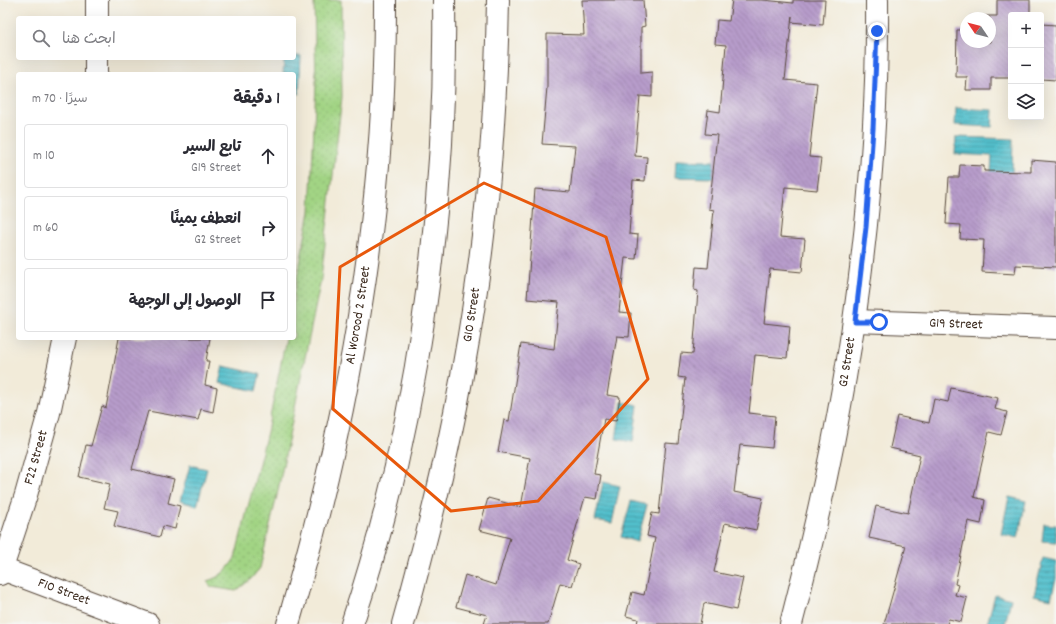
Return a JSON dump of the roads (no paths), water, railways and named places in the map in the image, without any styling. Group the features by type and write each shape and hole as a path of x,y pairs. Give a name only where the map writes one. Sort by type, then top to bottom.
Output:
{"street":[{"path":"97,0 97,16"},
{"name":"Al Worood 2 Street","path":"289,619 327,479 346,389 361,298 373,207 381,115 385,0"},
{"path":"352,624 369,573 389,491 407,410 421,328 432,246 439,164 445,44 444,0"},
{"name":"G10 Street","path":"403,624 444,465 464,364 480,261 491,159 497,55 498,0"},
{"name":"G2 Street","path":"791,624 826,486 842,405 855,322 866,227 872,152 877,0"},
{"path":"96,60 96,72"},
{"name":"G19 Street","path":"855,322 1056,328"},
{"name":"F22 Street","path":"1,572 26,495 47,421 65,340"},
{"name":"F10 Street","path":"1,572 148,624"},
{"path":"270,624 289,619"}],"water":[{"path":"296,56 301,56 299,94 296,94 296,72 283,72 284,60 296,60"},
{"path":"956,108 993,110 992,127 955,125"},
{"path":"956,137 1013,139 1012,173 991,172 992,156 955,154"},
{"path":"676,160 714,161 713,178 675,177"},
{"path":"223,366 260,374 256,391 219,383"},
{"path":"622,402 638,405 633,442 616,439"},
{"path":"190,465 207,469 197,506 180,501"},
{"path":"603,482 620,486 612,523 595,520"},
{"path":"1009,497 1026,501 1018,538 1001,534"},
{"path":"631,501 647,505 637,542 621,537"},
{"path":"1044,524 1056,525 1056,542 1042,541"},
{"path":"1043,558 1056,561 1056,578 1051,599 1034,595"},
{"path":"995,595 1011,599 1005,624 987,624"}]}
